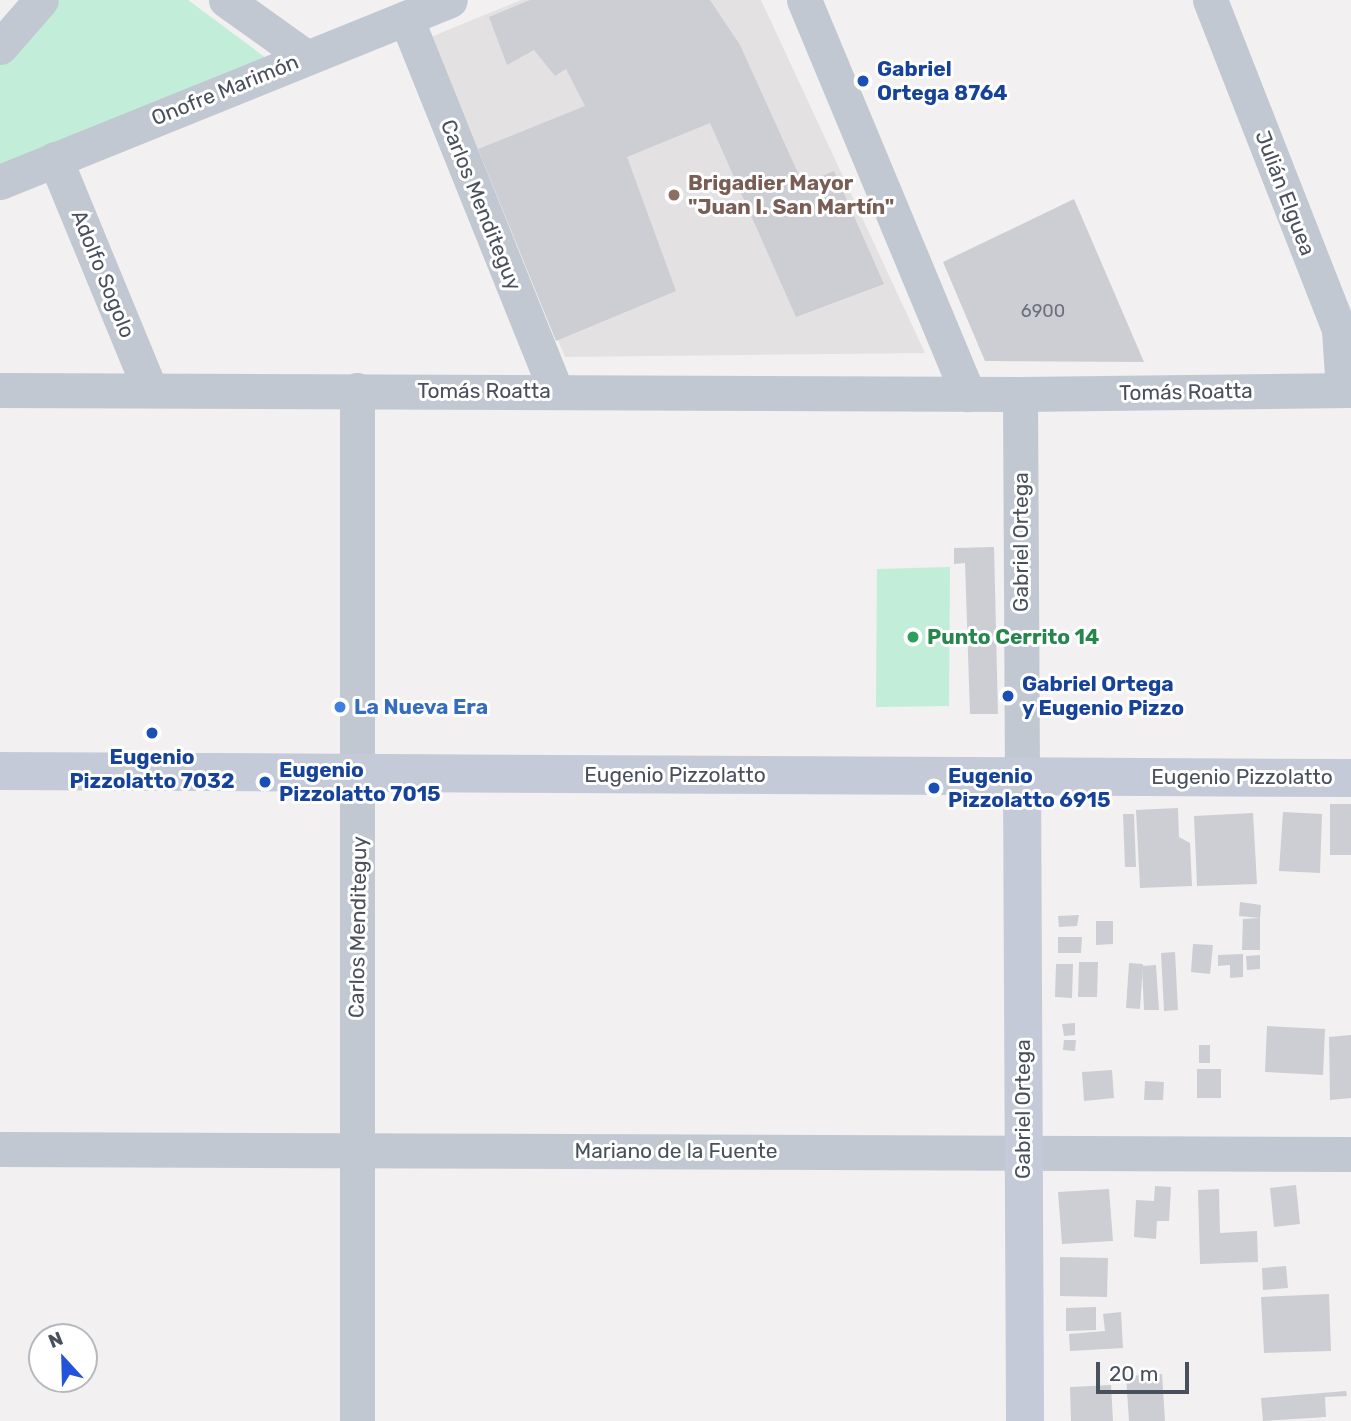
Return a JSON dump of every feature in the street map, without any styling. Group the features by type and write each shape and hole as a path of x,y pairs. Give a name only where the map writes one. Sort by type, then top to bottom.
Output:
{"main road":[{"name":"Eugenio Pizzolatto","path":"0,771 1351,778"},
{"name":"Gabriel Ortega","path":"1022,777 1025,1421"}],"street":[{"path":"0,47 41,0"},
{"path":"226,0 266,11 306,57"},
{"name":"Onofre Marimón","path":"0,182 450,0"},
{"path":"804,0 968,394 1020,394"},
{"name":"Julián Elguea","path":"1210,0 1345,328 1347,390"},
{"name":"Carlos Menditeguy","path":"406,18 556,391"},
{"name":"Adolfo Sogolo","path":"55,159 150,389"},
{"name":"Tomás Roatta","path":"0,390 968,394"},
{"name":"Carlos Menditeguy","path":"357,390 360,773 355,1149 357,1421"},
{"name":"Tomás Roatta","path":"1020,394 1347,390"},
{"name":"Gabriel Ortega","path":"1020,394 1022,777"},
{"name":"Mariano de la Fuente","path":"0,1149 1351,1154"}],"shaded area":[{"name":"Brigadier Mayor \"Juan I. San Martín\"","path":"521,0 761,0 925,353 565,357 431,37"}],"green space":[{"path":"59,0 188,0 278,67 0,182 0,64"},
{"name":"Punto Cerrito 14","path":"950,567 949,706 876,707 877,569"}],"building":[{"path":"530,0 710,0 740,45 803,184 834,171 884,284 796,317 710,123 627,157 676,291 556,341 478,149 585,106 566,69 555,76 534,50 507,65 489,17"},
{"path":"1074,199 1144,362 985,361 943,262"},
{"path":"994,547 998,714 970,714 965,563 954,564 954,548"},
{"path":"1330,804 1351,804 1351,855 1330,855"},
{"path":"1178,808 1179,837 1190,843 1192,886 1140,888 1136,810"},
{"path":"1283,812 1322,814 1320,873 1279,871"},
{"path":"1253,813 1257,884 1197,886 1194,816"},
{"path":"1123,814 1134,814 1136,867 1125,867"},
{"path":"1240,902 1261,905 1260,918 1239,916"},
{"path":"1079,915 1077,926 1059,927 1058,916"},
{"path":"1260,918 1260,950 1242,950 1243,919"},
{"path":"1096,921 1113,921 1113,944 1096,945"},
{"path":"1058,937 1082,937 1081,953 1058,953"},
{"path":"1193,944 1213,945 1210,974 1191,972"},
{"path":"1175,952 1178,1010 1164,1011 1161,953"},
{"path":"1243,954 1243,977 1230,978 1230,965 1218,966 1218,955"},
{"path":"1260,955 1260,969 1247,970 1246,956"},
{"path":"1079,962 1098,962 1097,997 1078,997"},
{"path":"1129,963 1143,964 1140,1009 1126,1008"},
{"path":"1056,964 1073,964 1072,998 1055,997"},
{"path":"1156,965 1159,1010 1144,1010 1142,966"},
{"path":"1075,1023 1075,1035 1064,1036 1062,1024"},
{"path":"1267,1026 1325,1029 1323,1075 1265,1072"},
{"path":"1351,1035 1351,1098 1330,1100 1329,1037"},
{"path":"1064,1040 1076,1040 1075,1051 1063,1050"},
{"path":"1199,1045 1210,1045 1210,1063 1199,1063"},
{"path":"1197,1069 1221,1069 1221,1098 1197,1098"},
{"path":"1112,1070 1114,1098 1084,1101 1082,1072"},
{"path":"1145,1081 1164,1082 1163,1100 1144,1100"},
{"path":"1296,1185 1300,1224 1274,1227 1270,1188"},
{"path":"1155,1186 1171,1187 1169,1221 1157,1221 1156,1239 1134,1237 1136,1200 1154,1201"},
{"path":"1109,1189 1113,1241 1062,1244 1058,1192"},
{"path":"1219,1189 1220,1233 1257,1231 1258,1262 1200,1264 1198,1190"},
{"path":"1060,1257 1108,1258 1107,1297 1060,1296"},
{"path":"1286,1266 1288,1288 1263,1290 1262,1268"},
{"path":"1329,1294 1331,1351 1264,1353 1261,1297"},
{"path":"1096,1307 1096,1330 1066,1331 1066,1308"},
{"path":"1121,1312 1123,1348 1070,1351 1069,1334 1105,1331 1103,1314"},
{"path":"1162,1374 1165,1421 1129,1421 1126,1376"},
{"path":"1111,1385 1113,1421 1071,1421 1070,1387"},
{"path":"1346,1391 1347,1396 1325,1397 1326,1417 1263,1421 1261,1398"}],"place":[{"name":"Gabriel Ortega 8764","path":"863,81"},
{"name":"Brigadier Mayor \"Juan I. San Martín\"","path":"674,195"},
{"name":"Punto Cerrito 14","path":"913,637"},
{"name":"Gabriel Ortega y Eugenio Pizzo","path":"1008,696"},
{"name":"La Nueva Era","path":"340,707"},
{"name":"Eugenio Pizzolatto 7032","path":"152,733"},
{"name":"Eugenio Pizzolatto 7015","path":"265,782"},
{"name":"Eugenio Pizzolatto 6915","path":"934,788"}]}
